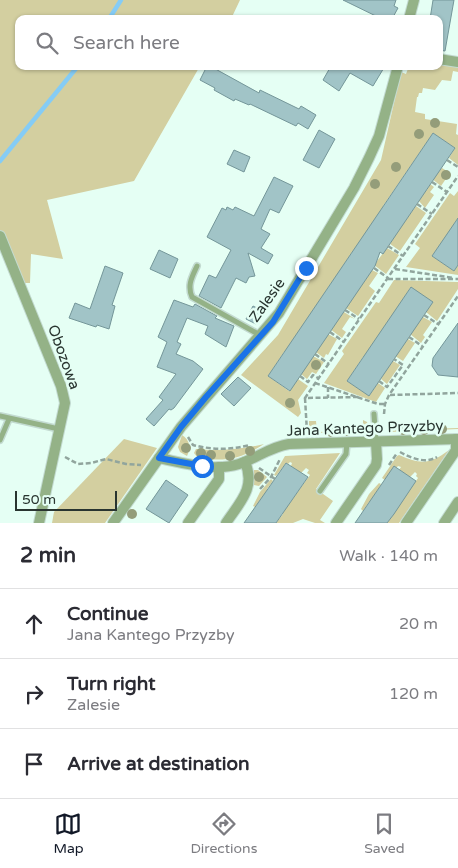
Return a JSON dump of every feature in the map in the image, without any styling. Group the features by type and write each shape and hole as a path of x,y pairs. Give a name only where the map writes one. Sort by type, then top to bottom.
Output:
{"street":[{"path":"411,15 414,0"},
{"path":"443,60 458,62"},
{"name":"Zalesie","path":"113,523 181,427 273,322 284,305 365,166 379,136 397,70"},
{"name":"Obozowa","path":"0,236 61,386 65,403 39,523"},
{"path":"406,523 456,450 457,439"},
{"name":"Jana Kantego Przyzby","path":"156,462 219,467 246,462 281,445 457,439"},
{"path":"336,523 376,465 376,442"},
{"path":"226,523 249,486 249,470 246,462"},
{"path":"188,523 218,479 219,467"},
{"path":"444,523 458,502"}],"lane":[{"path":"197,266 189,289 192,297 261,335"},
{"path":"374,414 376,442"},
{"path":"0,416 60,429"},
{"path":"0,440 9,419"},
{"path":"320,491 346,454 347,442"}],"path":[{"path":"447,160 458,167"},
{"path":"306,428 305,398 458,176"},
{"path":"432,182 447,192"},
{"path":"417,204 432,214"},
{"path":"388,246 403,256"},
{"path":"374,268 388,278 458,279"},
{"path":"394,269 458,279"},
{"path":"384,422 385,404 389,395 458,296"},
{"path":"345,310 359,319"},
{"path":"424,315 438,324"},
{"path":"330,332 344,342"},
{"path":"409,337 423,346"},
{"path":"315,354 329,364"},
{"path":"379,381 387,387 402,365 394,359"},
{"path":"300,376 308,382 313,375 318,378"},
{"path":"395,375 400,379"},
{"path":"315,383 378,404 385,404"},
{"path":"328,387 328,398"},
{"path":"389,395 458,393"},
{"path":"305,398 358,397"},
{"path":"193,445 193,450"},
{"path":"55,452 78,464 91,463 106,458 126,464 156,462"},
{"path":"256,466 275,479"}],"shaded area":[{"path":"0,0 240,0 233,15 15,15 15,70 198,70 134,181 47,200 63,259 31,254 30,283 25,283 0,234"},
{"path":"443,65 458,67 458,72 453,71 451,81 442,80 435,90 423,88 422,93 419,93 417,97 415,112 425,114 425,119 457,124 458,165 449,158 455,148 433,133 383,206 405,221 416,206 426,213 400,251 390,244 394,237 353,251 342,267 364,282 372,270 378,273 369,286 375,291 358,316 346,308 331,283 268,376 289,391 298,379 308,386 298,400 301,413 298,417 241,375 278,335 381,160 401,72 406,74 408,70 443,70"},
{"path":"442,168 450,173 441,186 432,179"},
{"path":"430,184 434,187 430,192 434,195 425,208 419,201"},
{"path":"458,191 458,218 432,256 454,271 458,265 458,275 406,267 420,248 415,244 450,193 454,196"},
{"path":"387,248 399,255 386,274 374,265"},
{"path":"394,280 458,282 458,289 437,321 426,312 410,288 347,381 369,396 378,383 385,388 376,402 324,383 344,354 342,351 376,302 379,303"},
{"path":"344,312 355,319 350,317 342,329 346,332 342,338 330,329"},
{"path":"423,317 432,322 423,335 425,337 421,343 410,334"},
{"path":"328,334 337,339 328,355 326,354 324,358 316,352"},
{"path":"408,339 415,343 403,361 395,356"},
{"path":"313,356 324,362 316,374 312,372 307,379 301,374"},
{"path":"393,361 400,365 387,384 381,379"},
{"path":"363,420 367,422 369,427 366,432 309,433 309,421 316,421 317,432 363,430"},
{"path":"458,428 389,432 388,430"},
{"path":"182,435 189,444 187,456 180,452 178,447"},
{"path":"124,439 157,448 105,523 52,523 54,512"},
{"path":"264,444 248,453 233,458 216,460 198,458 194,453 196,449 230,450"},
{"path":"449,450 399,523 387,523 418,478 415,472 410,477 399,470 401,467 398,466 385,480 382,478 397,456 426,462"},
{"path":"340,453 316,489 333,501 320,520 325,523 315,523 303,519 293,523 276,523 283,514 277,510 289,504 310,475 307,473 309,470 306,468 301,473 291,466 292,463 290,462 286,463 276,476 274,475 285,456"},
{"path":"254,470 258,470 267,477 259,486 254,485"},
{"path":"271,479 273,481 267,489 272,493 266,502 261,499 255,507 253,506 260,492"},
{"path":"379,483 381,484 376,493 375,505 369,502 363,511 361,509 369,494"}],"building":[{"path":"343,0 396,0 394,6 398,8 394,15 374,15"},
{"path":"433,0 454,0 445,51 443,51 443,15 431,15"},
{"path":"205,70 217,70 259,93 260,90 299,109 301,106 316,115 308,129 298,123 296,126 250,104 235,99 234,101 200,80"},
{"path":"329,70 383,70 373,86 350,73 339,91 323,80"},
{"path":"319,130 335,139 319,168 303,160"},
{"path":"433,133 455,148 383,254 380,252 375,266 290,391 268,376"},
{"path":"234,150 250,157 244,172 227,164"},
{"path":"274,177 293,186 279,213 270,209 261,229 270,234 261,248 273,255 268,264 248,253 255,276 249,277 246,283 236,278 221,308 199,296 209,275 216,278 231,250 207,237 222,208 226,210 227,207 233,210 235,207 254,216"},
{"path":"458,218 458,265 454,271 432,256"},
{"path":"159,250 178,259 170,278 150,269"},
{"path":"105,266 123,273 112,305 115,306 109,329 97,325 96,327 69,318 75,303 90,309"},
{"path":"411,287 433,302 369,396 347,381"},
{"path":"174,300 193,307 195,304 217,316 215,318 234,326 226,347 205,334 208,326 187,318 177,342 181,344 176,354 193,361 203,369 174,408 169,409 154,426 146,419 163,400 159,397 176,374 157,367 167,342 158,337"},
{"path":"253,306 263,311 256,324 246,319"},
{"path":"458,323 458,377 438,375 432,366 433,358"},
{"path":"238,377 251,388 234,406 221,394"},
{"path":"286,463 308,477 276,523 244,523"},
{"path":"394,466 416,481 394,514 387,523 355,523"},
{"path":"166,480 188,495 169,523 146,509"}],"waterway":[{"path":"112,15 121,0"},
{"path":"0,161 75,70"}],"route":[{"path":"202,466 159,458 206,397 273,322 306,268"}]}
